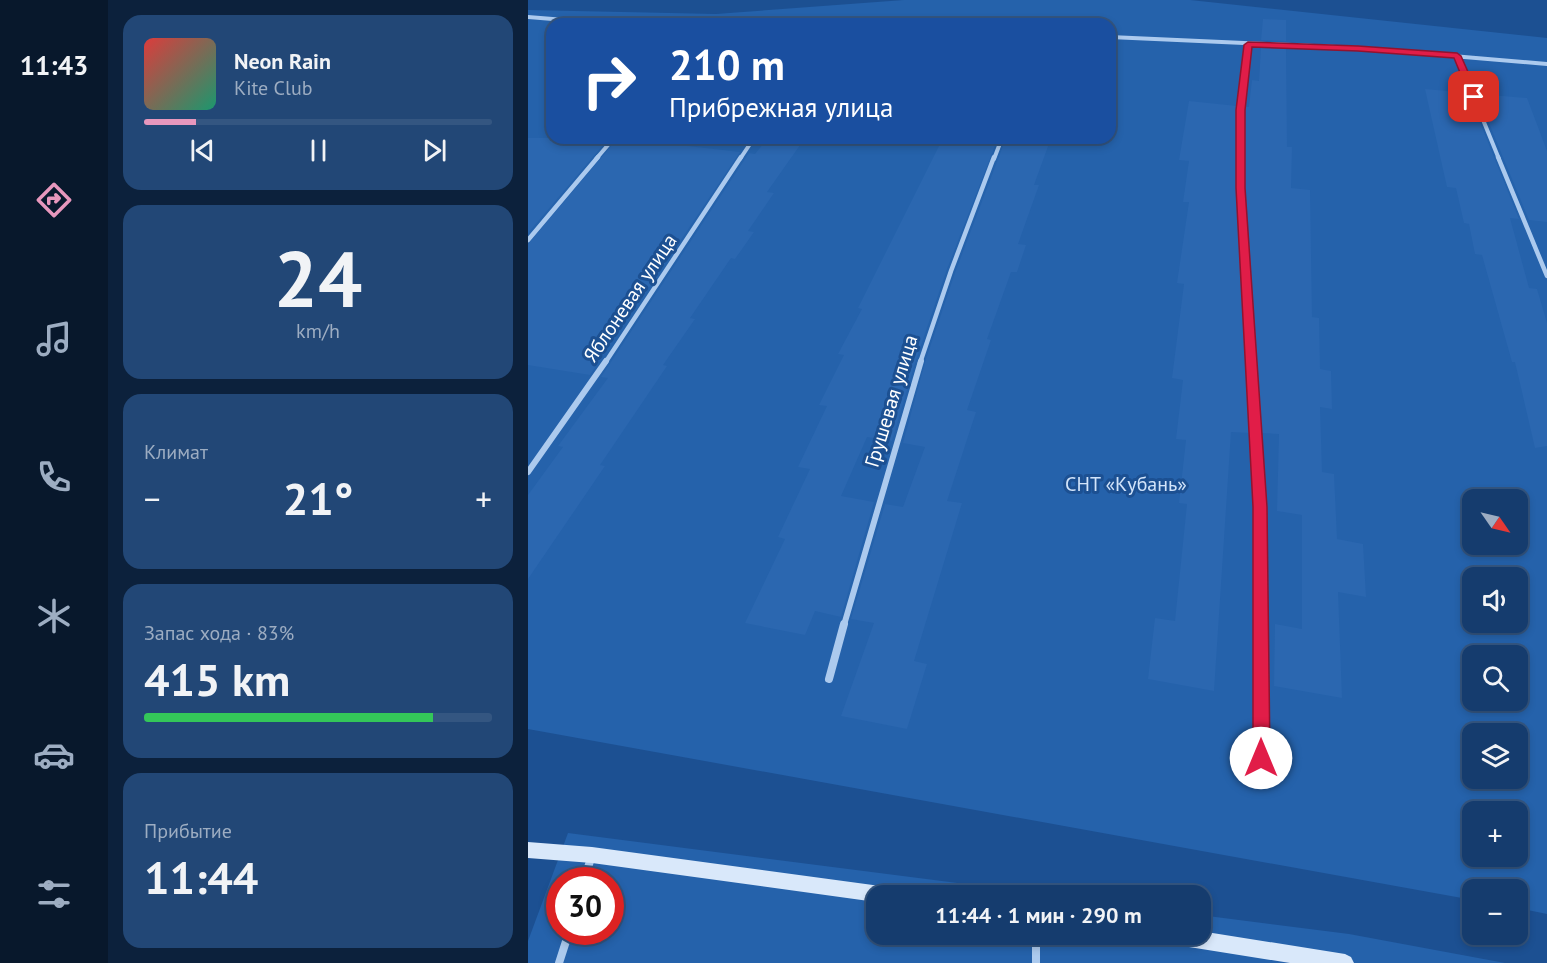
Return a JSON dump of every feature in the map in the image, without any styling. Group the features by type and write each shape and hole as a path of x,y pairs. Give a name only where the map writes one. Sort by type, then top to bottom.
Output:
{"street":[{"path":"528,17 546,18"},
{"path":"1116,37 1248,45 1358,48 1547,64"},
{"path":"1248,45 1241,110 1240,188 1260,507 1261,758"},
{"path":"1457,56 1547,276"},
{"path":"528,240 609,144"},
{"name":"Яблоневая улица","path":"528,472 618,344 750,144"},
{"name":"Грушевая улица","path":"829,679 870,529 936,312 975,202 999,144"},
{"path":"528,850 592,855 866,892"},
{"path":"588,867 592,855"},
{"path":"1211,942 1345,963"},
{"path":"560,963 565,945"},
{"path":"1036,945 1036,963"}],"green space":[{"name":"СНТ «Кубань»","path":"904,0 1190,0 1547,38 1547,914 1528,910 1528,879 1462,879 1462,898 528,729 528,10 716,14"},
{"path":"568,833 973,885 866,885 866,945 1211,945 1211,916 1349,934 1505,963 528,963 528,941 546,892 546,945 624,945 624,867 555,867"}],"building":[{"path":"1263,19 1286,20 1286,41 1261,40"},
{"path":"1261,48 1286,49 1287,147 1292,147 1291,188 1310,190 1312,317 1319,318 1320,369 1331,371 1332,409 1320,407 1322,472 1334,474 1337,539 1363,544 1366,597 1338,592 1342,698 1274,686 1275,624 1302,629 1302,515 1277,511 1279,434 1261,433 1244,156 1246,107 1249,107 1252,80 1259,81"},
{"path":"1425,89 1468,93 1519,219 1510,218 1529,288 1537,289 1547,323 1547,446 1535,448 1515,362 1512,362 1482,255 1475,254 1469,224 1464,223 1456,188 1447,187"},
{"path":"1477,94 1527,98 1547,151 1547,222 1529,220"},
{"path":"1189,101 1237,106 1236,188 1250,433 1231,432 1214,691 1148,679 1155,618 1175,621 1187,504 1179,503 1186,440 1176,439 1183,380 1172,378 1184,284 1177,283 1189,202 1183,202 1189,161 1179,160"},
{"path":"528,138 546,138 546,144 604,144 528,233"},
{"path":"613,144 670,144 740,152 590,375 528,365 528,244"},
{"path":"763,144 801,144 767,192 774,193 748,231 754,232 735,259 731,258 690,318 695,319 663,365 667,366 600,465 605,466 528,579 528,495 563,447 558,446 608,378 601,377 749,153 755,154"},
{"path":"940,144 996,144 947,269 916,360 892,441 867,437 841,496 874,502 841,617 815,611 805,635 745,623 785,539 778,537 810,469 798,467 827,406 819,405 844,355 838,354 862,309 858,308"},
{"path":"1004,144 1049,144 1034,185 1039,185 1018,244 1026,245 1017,272 1011,272 987,339 991,340 967,410 976,412 947,501 962,503 914,661 927,664 907,729 841,716 874,623 851,619 885,504 903,507 925,447 903,443 926,359 955,273"}],"route":[{"path":"1261,758 1260,507 1249,301 1240,188 1241,110 1248,45 1358,48 1457,56 1474,97"}]}
